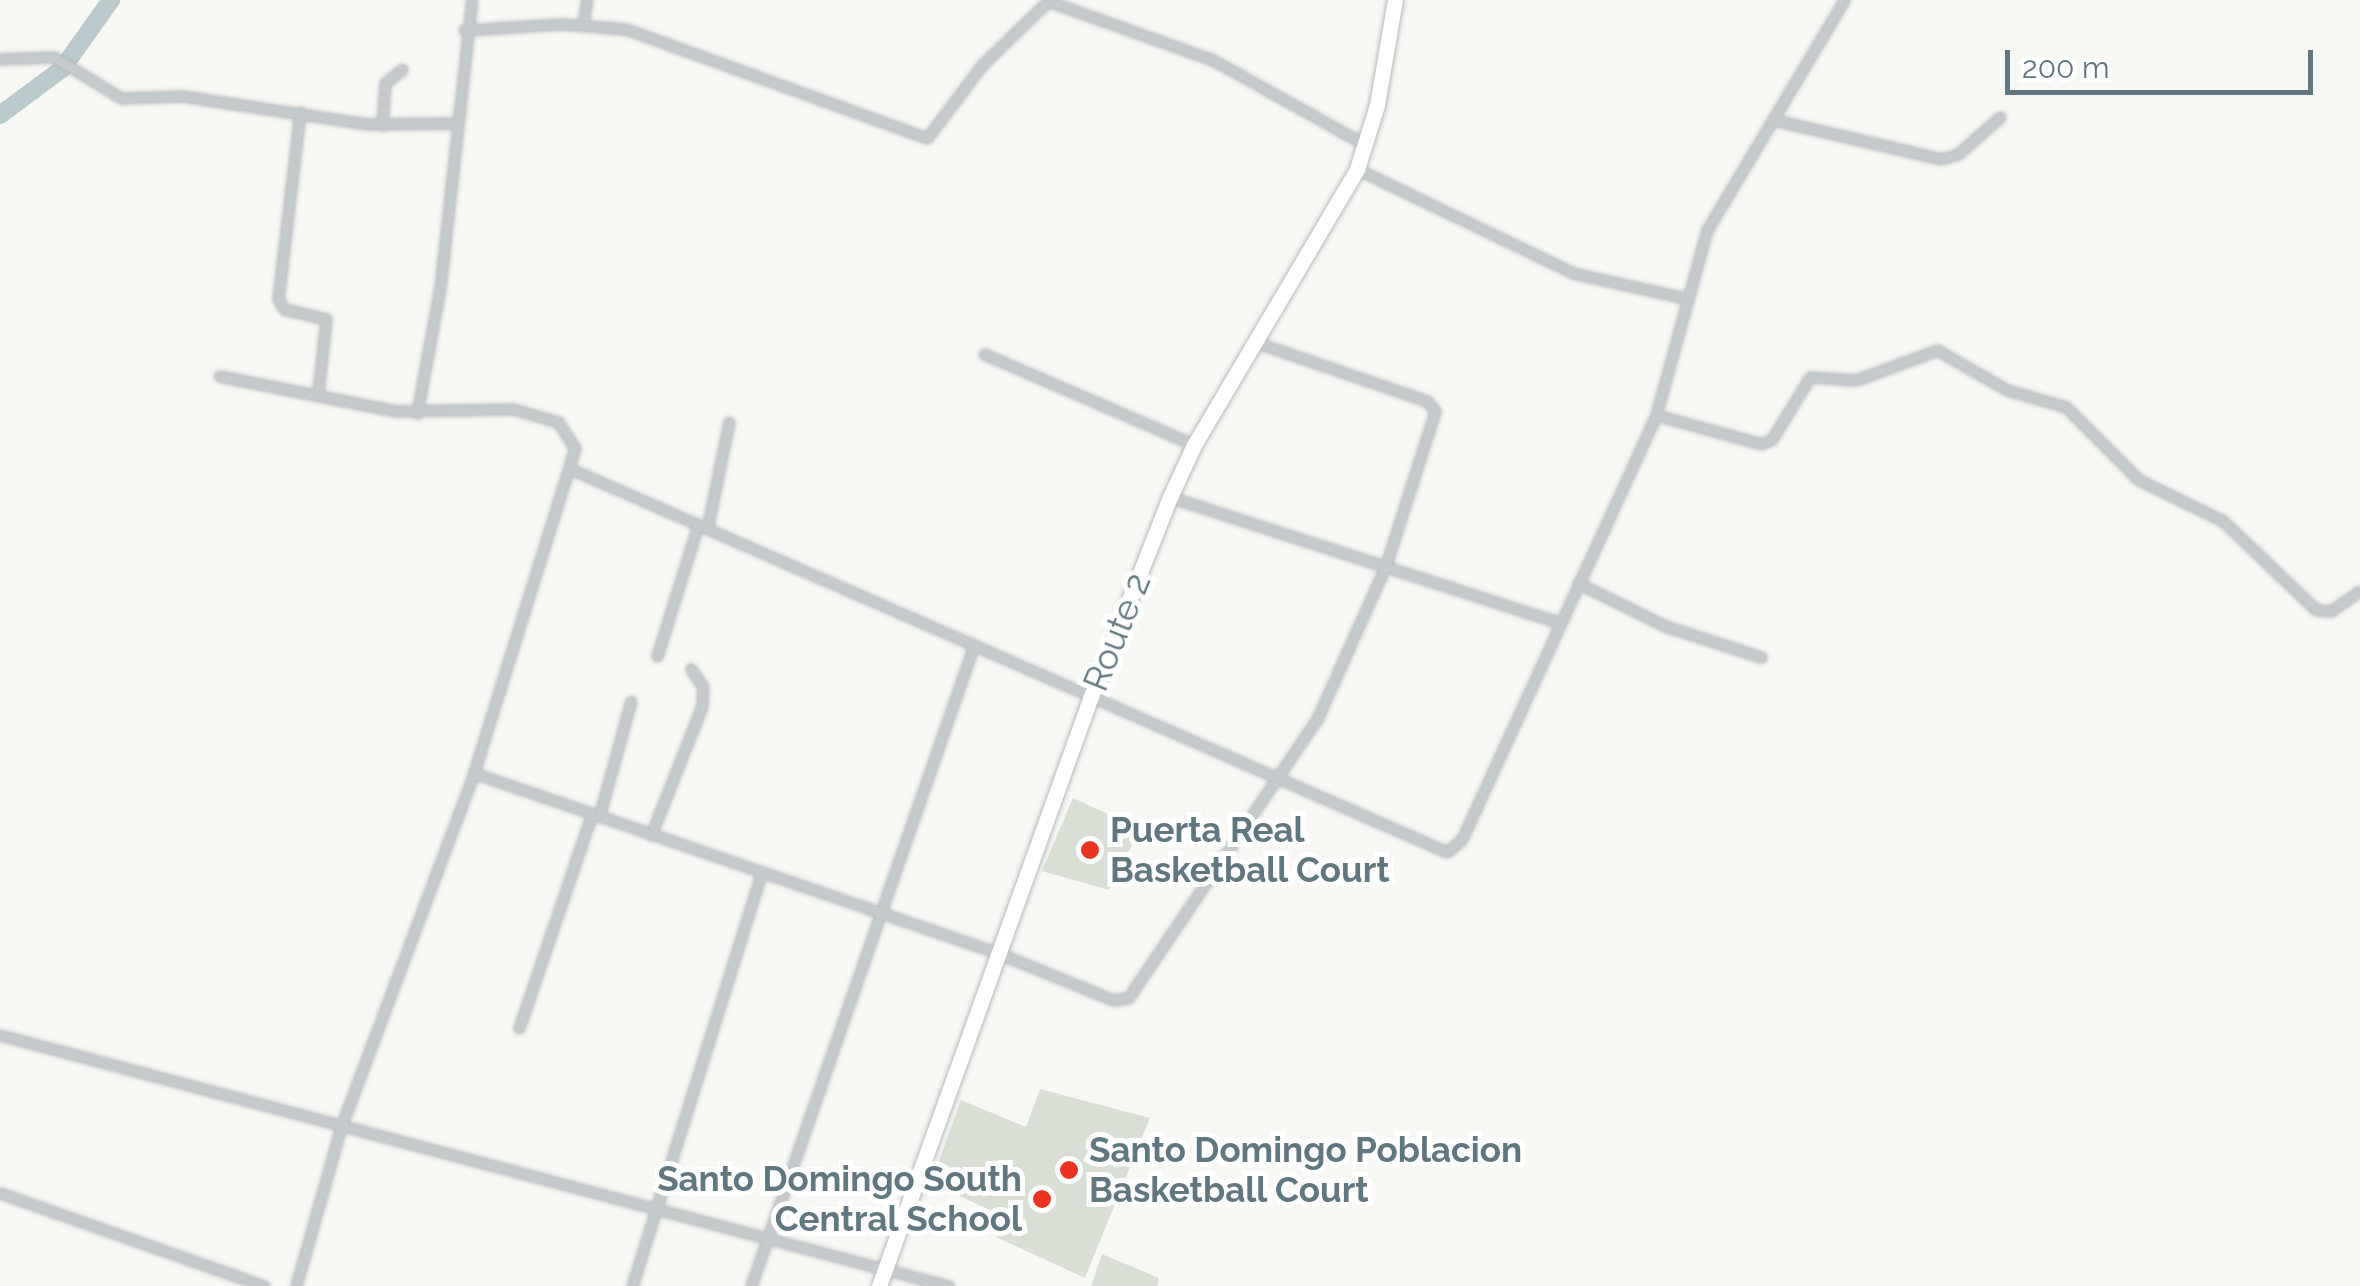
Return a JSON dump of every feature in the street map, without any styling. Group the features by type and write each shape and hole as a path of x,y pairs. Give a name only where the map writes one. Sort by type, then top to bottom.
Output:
{"highway":[{"name":"Route 2","path":"879,1286 1090,699 1170,497 1194,445 1357,170 1366,145 1395,0"}],"street":[{"path":"417,413 440,288 464,30 472,0"},
{"path":"583,24 587,0"},
{"path":"464,30 583,24 626,29 928,138 982,65 1048,0 1214,60 1366,145"},
{"path":"573,470 1440,852 1454,849 1656,415 1707,230 1844,0"},
{"path":"0,59 60,60 121,98 182,96 382,125 458,124"},
{"path":"382,125 385,83 402,69"},
{"path":"300,112 278,299 284,309 326,318 318,394"},
{"path":"1774,120 1941,158 1958,154 2000,117"},
{"path":"1357,170 1573,274 1686,298"},
{"path":"474,774 998,954 1113,1000 1128,998 1280,780 1318,717 1386,565 1433,404 1255,342"},
{"path":"1656,415 1761,444 1772,439 1810,377 1856,380 1937,350 2007,390 2066,408 2139,480 2223,521 2316,610 2331,611 2360,591"},
{"path":"984,354 1194,445"},
{"path":"219,376 417,413 496,407 558,422 574,440 573,470 474,774 341,1127 296,1286"},
{"path":"657,656 703,527 730,422"},
{"path":"1170,497 1560,623"},
{"path":"1578,583 1666,626 1761,657"},
{"path":"752,1286 974,645"},
{"path":"651,835 702,706 703,687 691,669"},
{"path":"519,1028 596,816 630,701"},
{"path":"632,1286 654,1204 762,872"},
{"path":"0,1035 341,1127 771,1234 948,1286"},
{"path":"0,1192 264,1286"}],"shaded area":[{"name":"Puerta Real Basketball Court","path":"1073,798 1140,829 1109,890 1042,871"},
{"name":"Santo Domingo South Central School","path":"1040,1089 1150,1118 1085,1278 996,1237 1001,1215 931,1183 961,1100 1026,1127"},
{"path":"1102,1254 1159,1278 1157,1286 1091,1286"}],"waterway":[{"path":"0,115 62,69 111,0"}],"place":[{"name":"Puerta Real Basketball Court","path":"1090,850"},
{"name":"Santo Domingo Poblacion Basketball Court","path":"1069,1170"},
{"name":"Santo Domingo South Central School","path":"1042,1199"}]}
